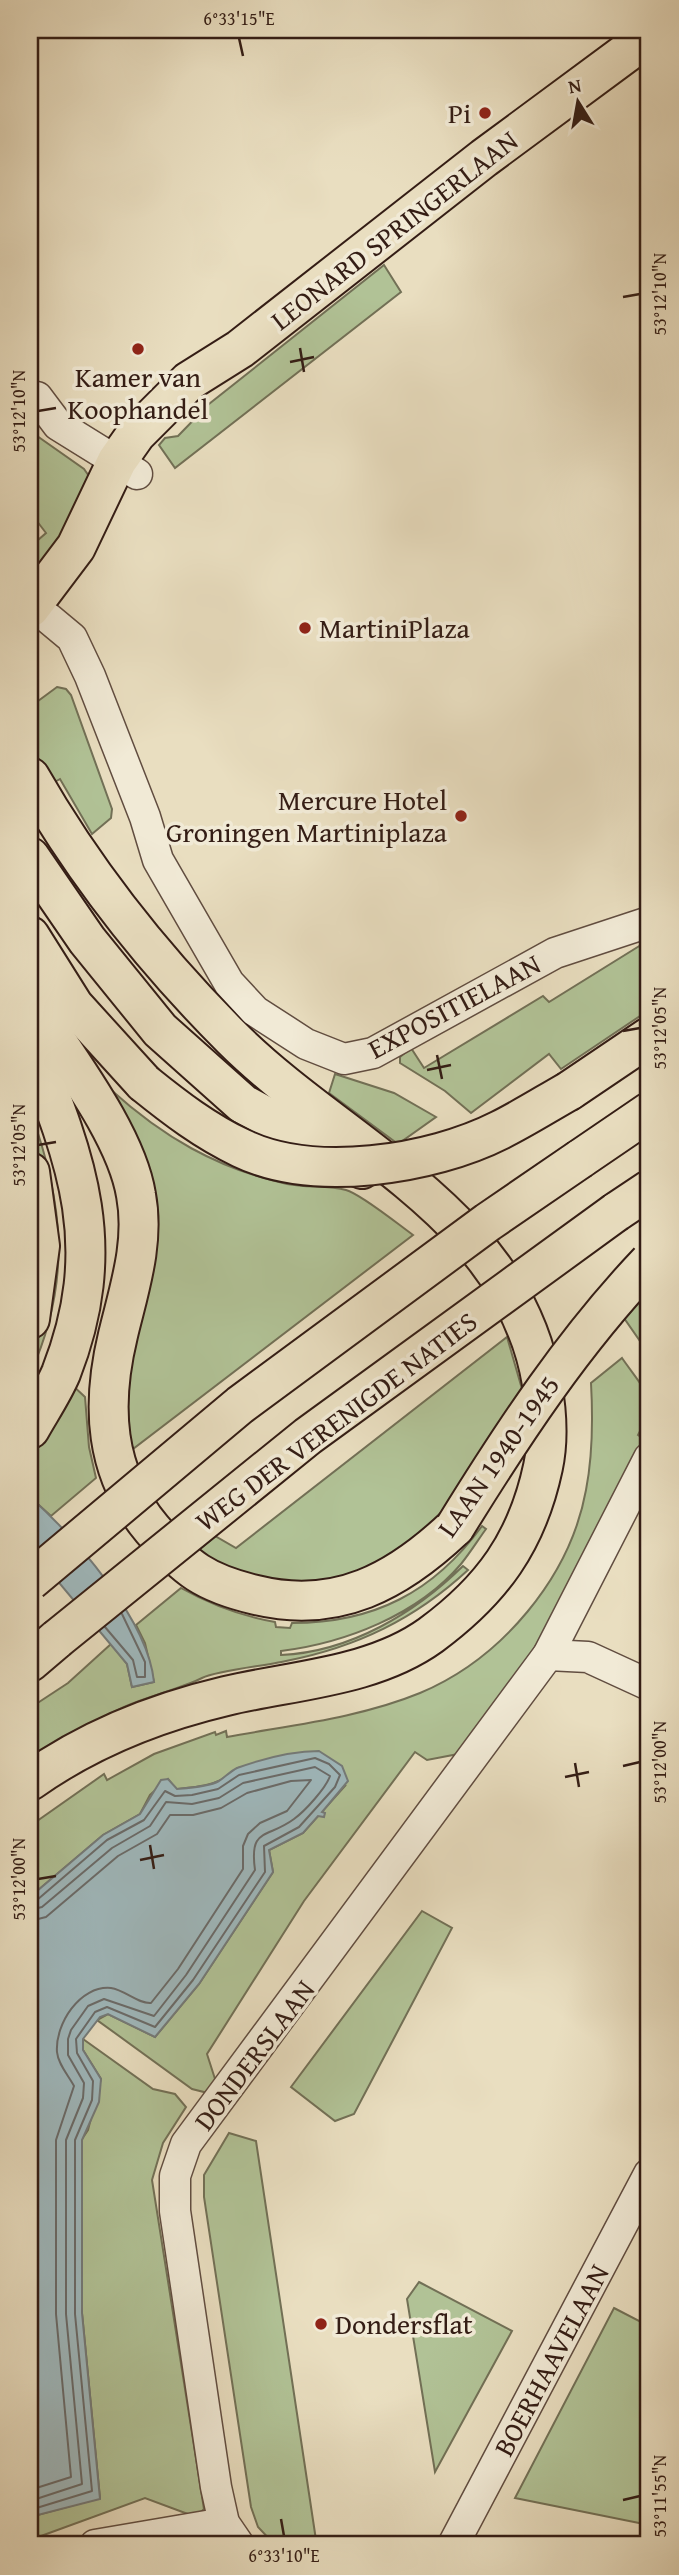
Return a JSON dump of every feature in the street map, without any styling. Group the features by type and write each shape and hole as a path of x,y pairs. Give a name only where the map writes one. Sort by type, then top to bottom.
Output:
{"main road":[{"name":"LEONARD SPRINGERLAAN","path":"36,619 96,557 136,434 189,381 240,349 484,158 649,36"},
{"path":"30,777 69,843 120,912 166,968 234,1041 418,1188 490,1259 512,1294 535,1345 548,1417 547,1450 530,1517 513,1553 484,1590 428,1637 377,1661 296,1684 226,1696 136,1722 71,1752 30,1781"},
{"path":"30,857 87,940 160,1030 243,1104 407,1196 490,1259"},
{"path":"30,936 74,1006 144,1083 192,1121 244,1150 301,1163 365,1167 450,1149 498,1131 569,1090 649,1037"},
{"name":"LAAN 1940-1945","path":"30,1001 126,1158 136,1195 139,1237 108,1389 110,1445 125,1488 146,1521 178,1559 218,1586 284,1602 336,1598 383,1584 430,1550 456,1527 555,1374 612,1302 649,1262"},
{"path":"30,1045 63,1125 80,1180 86,1227 86,1276 74,1335 60,1376 30,1429"},
{"path":"30,1581 240,1405 488,1222 649,1112"},
{"path":"30,1172 40,1246 30,1319"},
{"name":"WEG DER VERENIGDE NATIES","path":"43,1651 308,1436 649,1190"}],"street":[{"path":"37,397 58,425 127,467"},
{"name":"EXPOSITIELAAN","path":"36,619 72,638 90,676 140,804 158,860 229,983 255,1010 306,1044 344,1059 373,1053 555,953 649,922"},
{"name":"DONDERSLAAN","path":"94,2545 231,2534 175,2211 175,2176 187,2144 548,1655 649,1458"},
{"path":"548,1655 588,1657 649,1685"},
{"name":"BOERHAAVELAAN","path":"453,2545 642,2208 649,2174"}],"green space":[{"path":"384,265 401,292 175,468 159,445 165,438 178,436 209,404"},
{"path":"30,431 84,469 91,479 30,595 30,566 34,563 30,557 30,547 46,533 30,512"},
{"path":"57,687 66,689 71,695 112,809 111,818 92,834 60,779 51,784 30,746 30,707"},
{"path":"649,940 649,1010 561,1069 549,1054 471,1113 445,1091 400,1063 400,1057 411,1048 424,1068 543,996 549,1002"},
{"path":"335,1074 394,1093 436,1117 398,1144 329,1093"},
{"path":"110,1089 150,1122 214,1160 287,1184 346,1190 370,1203 413,1235 129,1452 124,1390 149,1282"},
{"path":"30,1110 50,1178 58,1242 52,1307 30,1374 30,1355 46,1293 42,1178 30,1131"},
{"path":"642,1297 649,1305 649,1354 624,1318"},
{"path":"507,1337 522,1389 444,1513 409,1557 288,1592 193,1555 215,1536 236,1548"},
{"path":"622,1358 646,1395 647,1412 638,1435 645,1440 536,1646 458,1754 427,1760 415,1752 304,1901 207,2054 216,2082 208,2093 192,2089 97,2020 108,2014 155,2037 199,1984 273,1872 269,1850 303,1833 345,1786 241,1767 220,1781 196,1787 176,1789 168,1779 150,1795 140,1814 103,1835 30,1897 30,1826 104,1774 107,1780 154,1754 215,1732 216,1735 226,1731 227,1737 325,1720 397,1702 450,1678 478,1659 504,1637 527,1612 548,1584 565,1554 578,1523 588,1477 592,1436 591,1383"},
{"path":"70,1383 85,1397 89,1447 96,1478 51,1516 30,1497 30,1452"},
{"path":"482,1526 486,1529 461,1564 424,1598 379,1624 330,1641 281,1651 281,1655 307,1652 356,1638 403,1614 444,1583 463,1566 468,1570 427,1603 384,1629 312,1655 210,1675 134,1703 87,1727 30,1767 30,1708 68,1683 111,1644 127,1664 132,1687 154,1682 145,1643 136,1625 181,1588 227,1609 275,1622 276,1627 290,1628 292,1623 350,1617 375,1610 422,1586 444,1569"},
{"path":"422,1911 452,1928 354,2114 335,2121 291,2087"},
{"path":"83,2039 153,2089 175,2094 186,2107 163,2143 152,2180 204,2509 196,2517 145,2498 30,2540 30,2517 100,2498 82,2313 82,2139 88,2130 101,2079 83,2050"},
{"path":"229,2133 256,2141 316,2540 275,2545 258,2527 251,2507 204,2197 204,2175"},
{"path":"419,2282 512,2331 435,2472 407,2299"},
{"path":"614,2308 649,2326 649,2525 515,2498"}],"water":[{"path":"30,1497 88,1557 124,1607 149,1658 154,1682 132,1687 127,1664 30,1548"},
{"path":"319,1751 342,1766 348,1781 322,1812 325,1813 324,1817 318,1816 303,1833 269,1850 273,1872 199,1984 155,2037 108,2014 100,2017 83,2039 83,2050 101,2079 99,2102 82,2140 82,2313 100,2499 30,2517 30,1968 33,1955 30,1951 30,1897 103,1835 140,1814 161,1780 168,1779 177,1789 204,1786 219,1781 237,1768 288,1754"}],"place":[{"name":"Pi","path":"485,113"},
{"name":"Kamer van Koophandel","path":"138,349"},
{"name":"MartiniPlaza","path":"305,628"},
{"name":"Mercure Hotel Groningen Martiniplaza","path":"461,816"},
{"name":"Dondersflat","path":"321,2324"}]}
